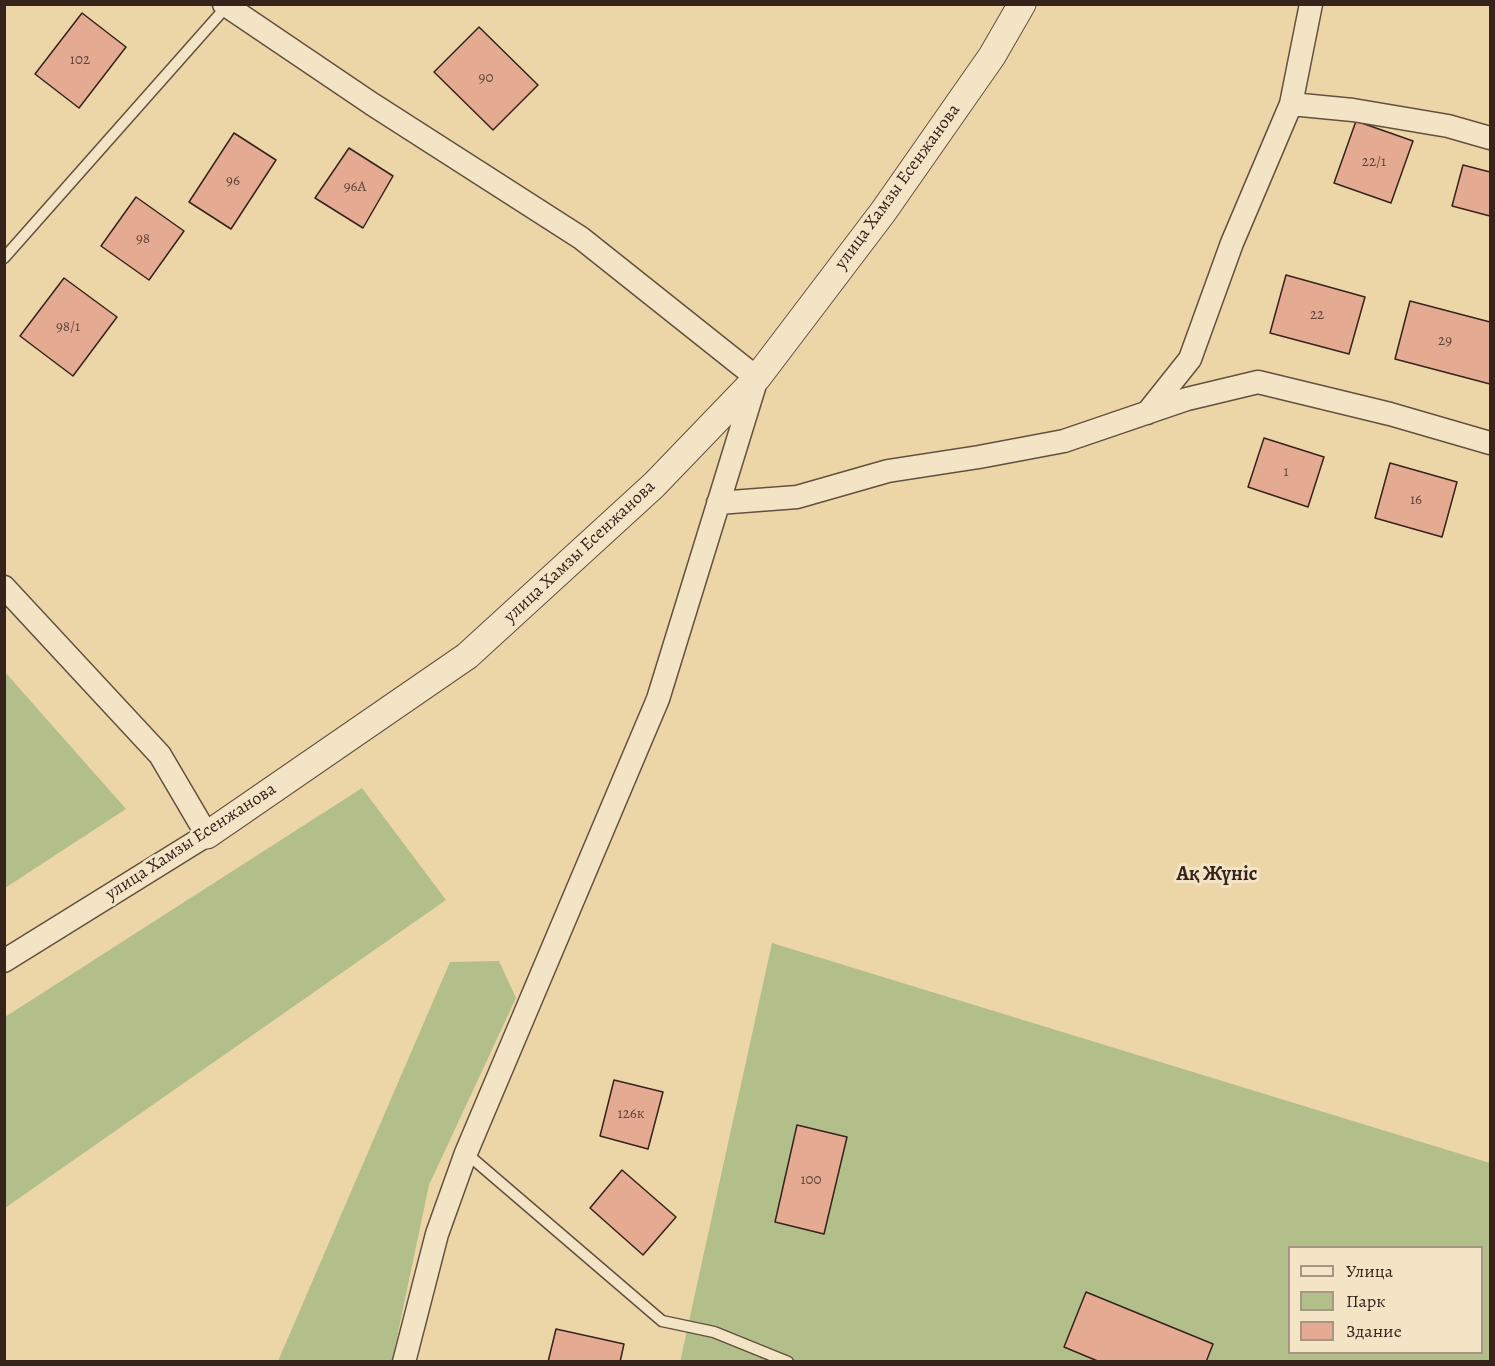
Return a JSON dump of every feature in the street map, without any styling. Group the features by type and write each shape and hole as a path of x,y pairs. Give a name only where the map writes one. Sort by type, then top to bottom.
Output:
{"street":[{"name":"улица Хамзы Есенжанова","path":"4,961 207,836 466,656 654,485 757,378 883,212 992,56 1022,4"},
{"path":"1147,413 1190,359 1232,243 1290,104 1311,4"},
{"path":"226,5 372,104 581,238 757,378 658,699 466,1153 437,1234 404,1362"},
{"path":"1290,104 1353,110 1448,126 1491,138"},
{"path":"718,503 797,497 888,471 980,458 1064,441 1187,399 1258,382 1390,414 1491,443"},
{"path":"4,587 160,755 207,836"}],"lane":[{"path":"4,258 226,5"},
{"path":"466,1153 662,1322 714,1332 788,1362"}],"green space":[{"path":"5,672 126,809 4,888"},
{"path":"362,788 446,900 5,1208 5,1017"},
{"path":"772,943 1490,1163 1490,1361 680,1362"},
{"path":"499,961 516,998 429,1185 392,1361 278,1361 450,962"}],"building":[{"path":"82,13 126,47 79,108 35,74"},
{"path":"479,27 538,85 493,130 434,72"},
{"path":"1356,121 1413,141 1391,203 1334,183"},
{"path":"234,133 276,160 231,229 189,202"},
{"path":"349,148 393,176 363,228 315,198"},
{"path":"1463,165 1490,172 1490,216 1452,206"},
{"path":"136,197 184,231 149,280 101,246"},
{"path":"1286,275 1365,297 1349,354 1270,333"},
{"path":"64,278 117,317 73,376 20,336"},
{"path":"1410,301 1490,322 1490,384 1395,359"},
{"path":"1264,438 1324,457 1308,507 1248,487"},
{"path":"1390,463 1457,482 1442,537 1375,518"},
{"path":"614,1080 663,1092 648,1149 600,1136"},
{"path":"797,1125 847,1137 824,1234 775,1222"},
{"path":"622,1170 676,1217 643,1255 590,1208"},
{"path":"1086,1292 1213,1344 1206,1362 1100,1362 1064,1347"},
{"path":"556,1329 624,1344 620,1362 548,1362"}],"district":[{"name":"Ақ Жүніс","path":"1217,875"}]}
